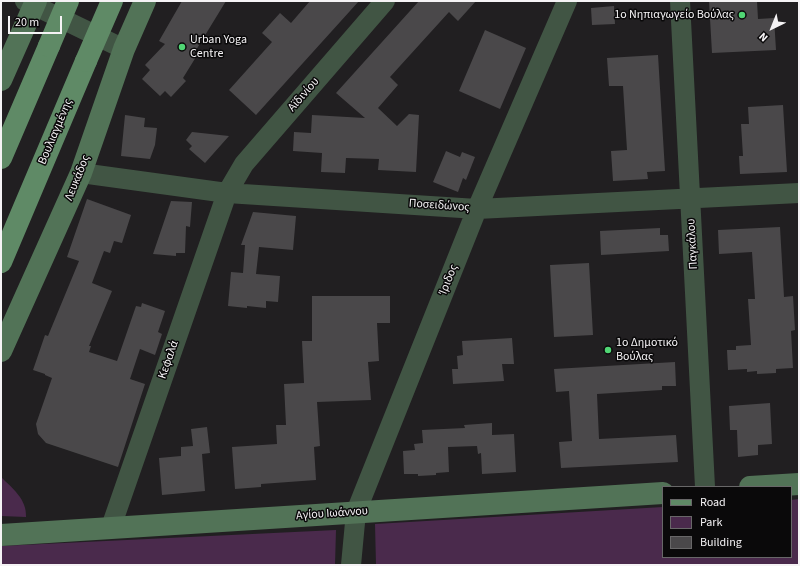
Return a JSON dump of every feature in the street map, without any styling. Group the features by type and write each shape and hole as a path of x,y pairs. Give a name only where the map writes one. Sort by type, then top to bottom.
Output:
{"main road":[{"path":"1,158 68,1"},
{"name":"Βουλιαγμένης","path":"1,262 112,1"}],"street":[{"name":"Λευκάδος","path":"1,351 81,173 124,49 145,1"},
{"name":"Αϊδινίου","path":"227,193 244,164 385,1"},
{"name":"Ίριδος","path":"351,565 356,512 477,209 567,1"},
{"name":"Παγκάλου","path":"680,1 705,486"},
{"path":"1,80 32,3 124,49"},
{"name":"Ποσειδώνος","path":"81,173 227,193 477,209 799,193"},
{"name":"Κεφαλά","path":"111,527 227,193"},
{"path":"766,486 799,484"},
{"name":"Αγίου Ιωάννου","path":"4,534 662,493"}],"green space":[{"path":"1,477 18,494 24,505 26,517 1,516"},
{"path":"799,499 799,565 376,565 375,524 662,507 662,558 792,558 792,500"},
{"path":"336,530 335,565 1,565 1,546"}],"building":[{"path":"182,1 226,1 193,55 196,57 183,78 186,81 171,97 165,91 160,96 142,79 150,70 145,65 165,44 159,41"},
{"path":"310,1 359,1 256,115 229,90 272,42 262,33 280,13 291,23"},
{"path":"419,1 476,1 458,21 449,12 390,77 398,85 378,108 397,126 409,114 419,115 416,172 378,170 379,159 346,158 345,173 321,172 322,153 293,151 294,132 311,133 312,115 365,118 336,93"},
{"path":"709,1 757,1 758,19 774,18 776,50 712,53"},
{"path":"614,6 615,24 592,25 591,8"},
{"path":"485,30 526,48 500,109 459,91"},
{"path":"658,55 665,171 647,172 648,179 613,181 611,151 627,150 623,86 609,86 607,58"},
{"path":"783,105 787,172 740,174 739,156 743,156 741,124 749,124 748,107"},
{"path":"125,115 145,118 144,127 157,128 155,145 150,159 121,156"},
{"path":"192,132 229,136 205,163 189,149 192,146 186,140"},
{"path":"446,151 460,157 462,152 475,157 466,180 463,178 458,192 433,182"},
{"path":"87,199 131,215 122,243 114,241 110,253 104,251 92,283 112,291 89,346 91,346 89,352 117,361 136,306 141,307 142,303 165,311 158,332 162,334 155,355 140,349 130,379 145,384 118,467 46,443 38,434 36,424 52,378 33,370 45,335 48,336 79,261 67,257"},
{"path":"171,201 192,202 190,227 186,226 185,253 176,253 176,256 153,254"},
{"path":"253,212 296,216 293,250 259,247 256,274 280,276 278,302 266,301 266,308 228,306 231,272 243,273 245,245 241,245"},
{"path":"780,227 784,297 793,296 795,330 791,331 793,368 776,369 776,373 757,374 757,371 747,372 747,369 728,370 727,350 736,350 736,346 751,345 748,299 755,299 752,252 719,254 718,230"},
{"path":"660,228 660,235 668,235 669,251 601,255 600,231"},
{"path":"589,263 593,335 554,337 550,265"},
{"path":"312,296 390,296 390,323 377,323 379,361 368,362 371,400 317,402 320,446 314,447 316,480 261,484 261,487 235,489 232,447 277,444 276,425 286,425 284,384 304,383 302,341 312,341"},
{"path":"512,338 514,364 502,364 504,381 453,384 452,369 458,369 457,356 463,355 462,341"},
{"path":"675,362 676,386 662,386 662,390 597,394 599,439 676,435 678,462 561,468 559,442 572,441 569,391 556,392 554,369"},
{"path":"770,403 772,444 758,445 758,455 738,457 737,430 730,430 729,406"},
{"path":"492,423 492,435 514,434 516,472 482,474 481,453 478,454 477,446 448,447 449,472 436,473 436,475 418,476 418,474 404,474 403,451 415,450 414,444 423,443 422,430 465,428 464,425"},
{"path":"207,427 210,453 202,454 205,491 162,495 159,458 181,456 181,447 193,446 191,429"}],"place":[{"name":"1ο Νηπιαγωγείο Βούλας","path":"742,15"},
{"name":"Urban Yoga Centre","path":"182,47"},
{"name":"1ο Δημοτικό Βούλας","path":"608,350"}]}
